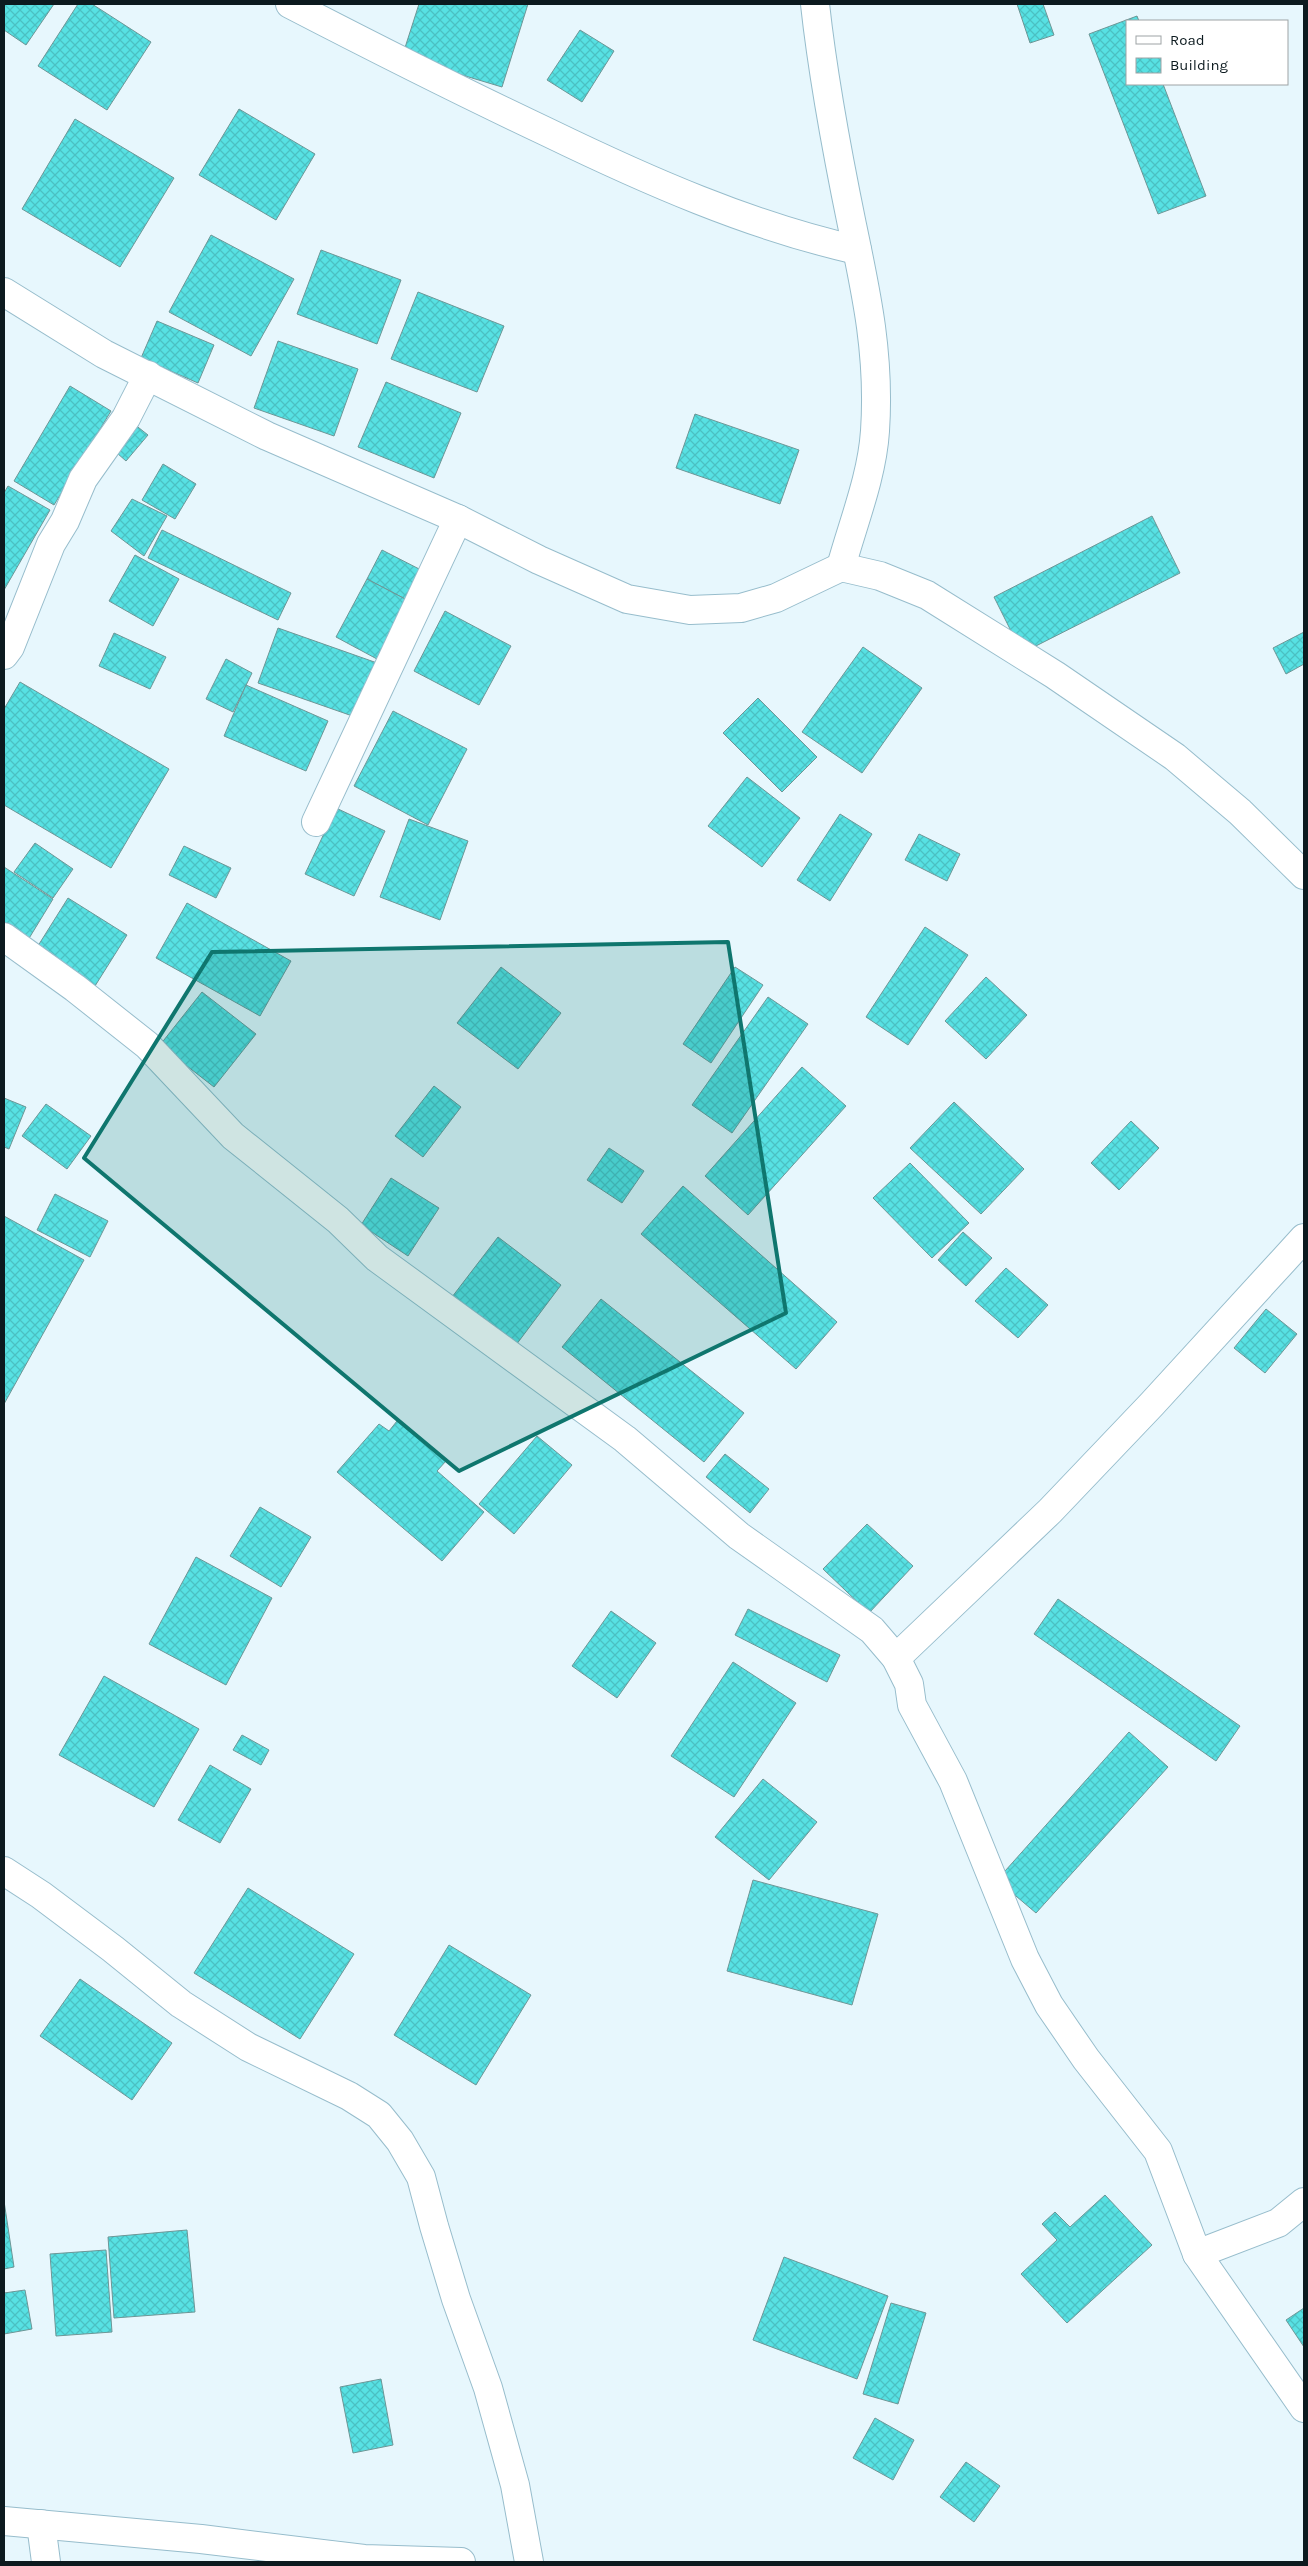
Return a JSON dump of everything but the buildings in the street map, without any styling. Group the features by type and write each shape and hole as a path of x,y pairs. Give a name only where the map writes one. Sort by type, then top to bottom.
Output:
{"street":[{"path":"290,4 461,92 598,157 702,201 795,233 857,250"},
{"path":"815,4 873,336 876,365 875,434 867,474 841,567"},
{"path":"4,292 104,354 267,436 458,519 539,560 627,600 690,610 741,608 776,598 841,567 880,576 926,595 1055,675 1175,756 1240,812 1304,875"},
{"path":"4,655 10,647 51,544 65,521 83,479 126,418 148,375"},
{"path":"316,822 458,519"},
{"path":"4,937 75,988 147,1045 232,1136 338,1220 377,1258 626,1438 739,1536 872,1630 896,1658 909,1684 912,1705 953,1781 1025,1959 1049,2005 1086,2059 1158,2151 1197,2254 1304,2408"},
{"path":"896,1658 1050,1511 1152,1404 1304,1238"},
{"path":"4,1871 113,1948 181,2004 248,2046 349,2096 379,2115 400,2142 422,2177 453,2290 488,2388 515,2485 529,2562"},
{"path":"1197,2254 1278,2223 1304,2202"},
{"path":"4,2521 364,2559 461,2562"},
{"path":"41,2524 46,2562"}],"highlighted area":[{"path":"728,942 786,1313 459,1471 84,1158 212,952"}]}
